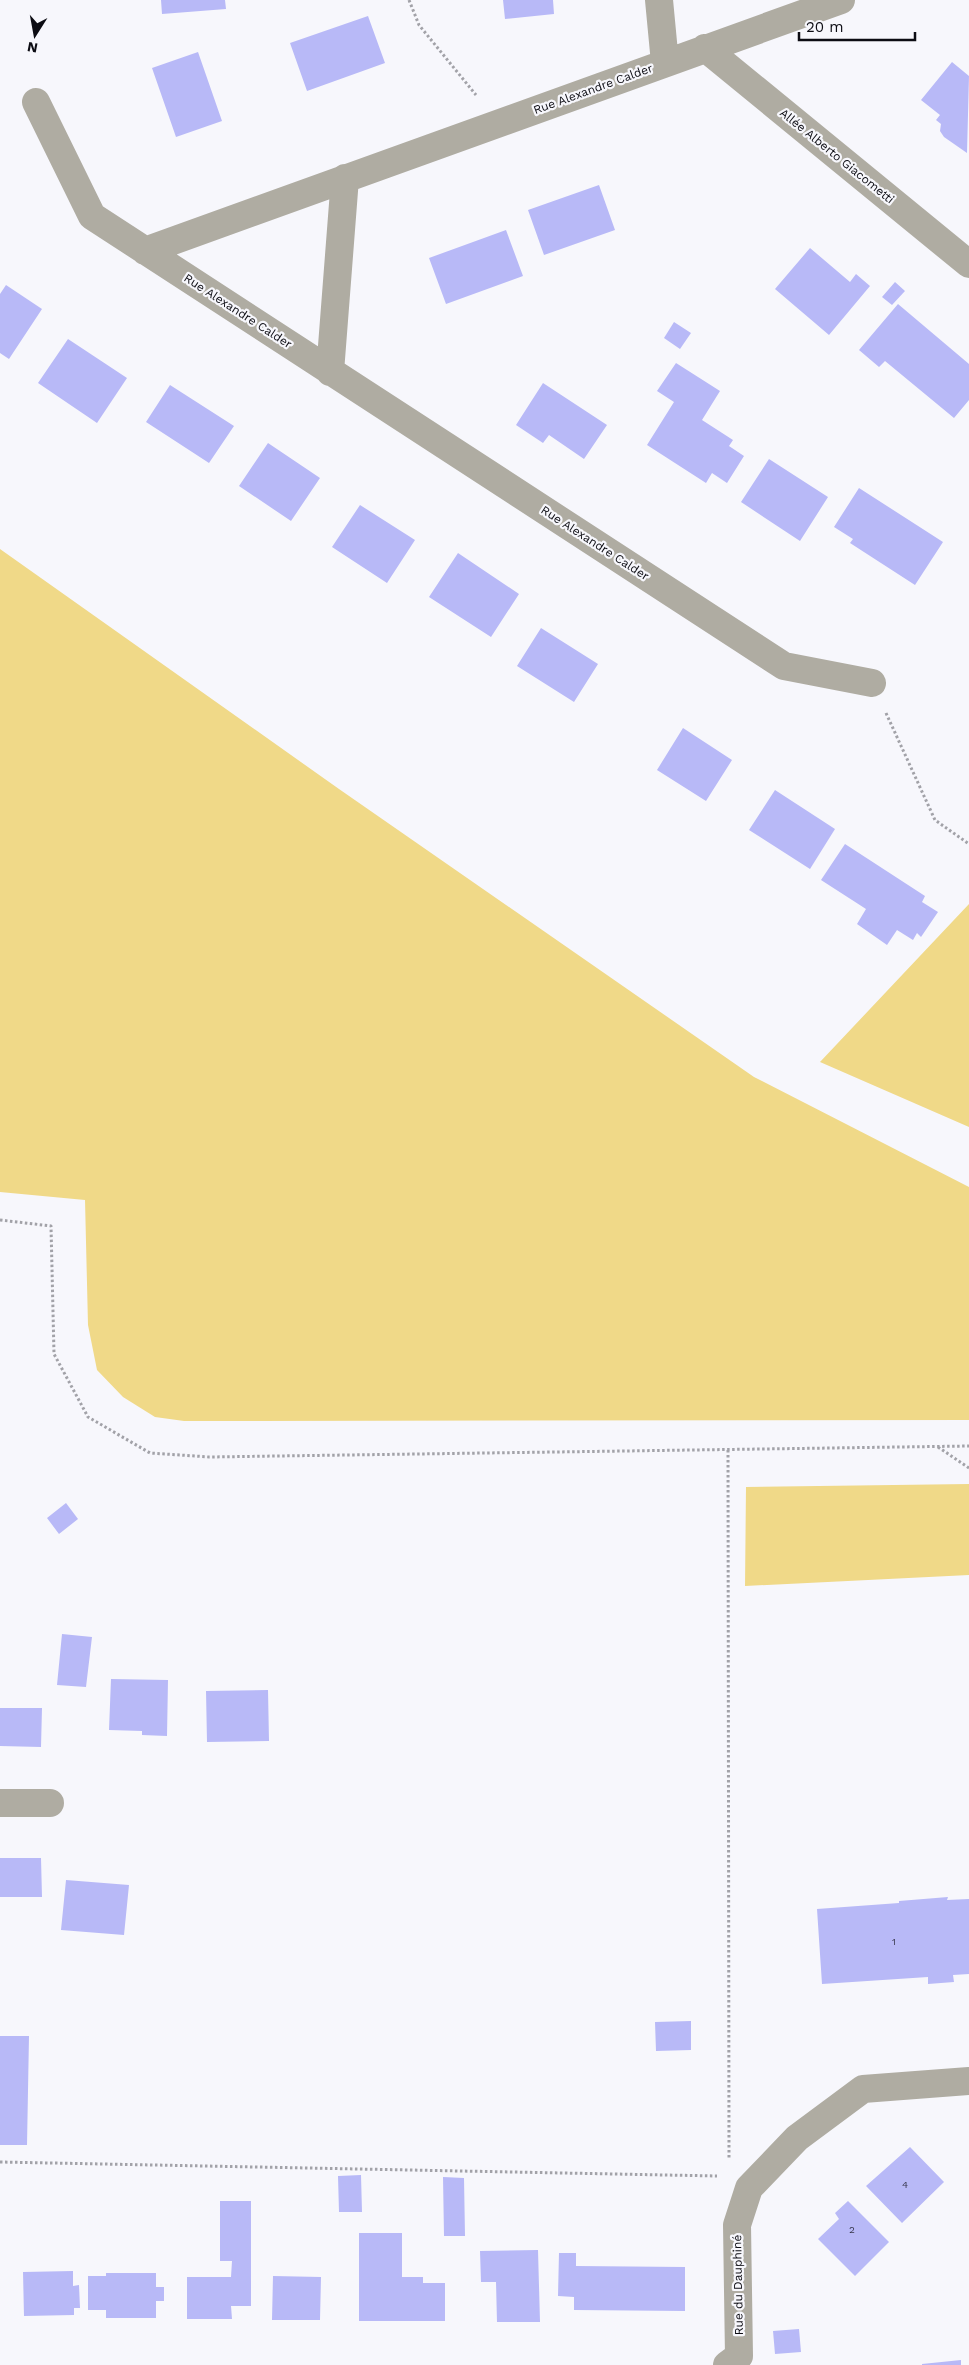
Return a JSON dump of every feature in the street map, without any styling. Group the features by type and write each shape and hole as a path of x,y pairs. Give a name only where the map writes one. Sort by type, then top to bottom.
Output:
{"street":[{"path":"659,0 665,62"},
{"name":"Rue Alexandre Calder","path":"146,251 841,0"},
{"name":"Allée Alberto Giacometti","path":"705,48 969,264"},
{"name":"Rue Alexandre Calder","path":"36,102 92,216 784,666 872,683"},
{"path":"330,372 345,178"},
{"path":"0,1803 50,1804"},
{"name":"Rue du Dauphiné","path":"727,2365 739,2356 737,2225 739,2182 863,2089 969,2081"}],"path":[{"path":"409,0 419,25 498,123"},
{"path":"872,683 935,820 969,844"},
{"path":"0,1220 51,1226 54,1354 88,1417 150,1453 210,1457 969,1446"},
{"path":"938,1446 969,1468"},
{"path":"0,2162 447,2169 739,2182 728,1450"}],"shaded area":[{"path":"0,549 339,789 754,1077 969,1187 969,1420 184,1421 155,1417 123,1397 97,1370 88,1325 85,1200 0,1192"},
{"path":"969,904 969,1127 820,1062"},
{"path":"969,1484 969,1575 745,1586 746,1487"}],"building":[{"path":"161,0 225,0 226,9 162,14"},
{"path":"503,0 553,0 554,14 505,19"},
{"path":"368,16 385,63 307,91 290,43"},
{"path":"198,52 222,121 176,137 152,68"},
{"path":"952,62 969,76 967,153 944,137 940,131 941,124 936,120 940,115 921,100"},
{"path":"599,185 615,230 544,255 528,210"},
{"path":"506,230 523,276 446,304 429,258"},
{"path":"810,248 850,282 856,274 870,286 829,335 775,289"},
{"path":"895,282 905,291 892,305 882,297"},
{"path":"6,285 42,309 9,359 0,353 0,294"},
{"path":"898,304 969,364 969,400 954,418 885,361 879,367 859,350"},
{"path":"674,322 691,333 680,349 664,338"},
{"path":"68,339 127,378 97,423 38,383"},
{"path":"676,363 720,391 702,420 733,440 729,446 744,456 727,483 712,473 706,483 647,445 674,402 657,391"},
{"path":"543,383 607,425 584,459 549,435 543,443 516,425"},
{"path":"170,385 234,426 209,463 146,422"},
{"path":"268,443 320,478 291,521 239,486"},
{"path":"769,459 828,497 800,541 741,502"},
{"path":"859,488 943,542 915,585 850,543 853,539 834,527"},
{"path":"360,505 415,540 387,583 332,547"},
{"path":"458,553 519,594 491,637 429,597"},
{"path":"541,628 598,664 574,702 517,666"},
{"path":"683,728 732,760 706,801 657,770"},
{"path":"775,790 835,829 810,869 749,830"},
{"path":"845,844 925,896 922,902 938,912 921,937 917,933 913,940 897,930 887,945 857,924 866,909 821,880"},
{"path":"66,1503 78,1519 59,1534 47,1518"},
{"path":"62,1634 92,1637 86,1687 57,1685"},
{"path":"111,1679 168,1680 167,1736 142,1735 142,1731 109,1730"},
{"path":"268,1690 269,1741 207,1742 206,1691"},
{"path":"0,1708 42,1708 41,1747 0,1746"},
{"path":"0,1858 41,1858 42,1897 0,1897"},
{"path":"66,1880 129,1885 124,1935 61,1930"},
{"path":"948,1897 947,1900 969,1899 969,1974 953,1975 954,1982 928,1984 928,1977 822,1984 817,1909 899,1903 899,1901"},
{"path":"691,2021 691,2050 656,2051 655,2022"},
{"path":"0,2036 29,2036 27,2145 0,2145"},
{"path":"910,2147 944,2182 902,2223 866,2186"},
{"path":"361,2175 362,2212 339,2212 338,2176"},
{"path":"443,2177 464,2178 465,2236 444,2236"},
{"path":"220,2201 251,2201 251,2306 231,2306 232,2319 187,2319 187,2277 231,2277 232,2261 220,2261"},
{"path":"848,2201 889,2242 855,2276 818,2239 839,2219 835,2213"},
{"path":"359,2233 402,2233 402,2277 423,2277 423,2283 445,2283 445,2321 359,2321"},
{"path":"538,2250 540,2322 497,2322 496,2282 481,2282 480,2251"},
{"path":"559,2253 576,2253 576,2266 685,2267 685,2311 574,2310 574,2297 558,2296"},
{"path":"73,2271 73,2286 79,2285 80,2308 74,2308 74,2315 24,2316 23,2272"},
{"path":"106,2273 156,2273 156,2287 164,2287 164,2301 156,2301 156,2318 106,2318 106,2310 88,2310 88,2276 106,2276"},
{"path":"273,2276 321,2277 320,2320 272,2320"},
{"path":"799,2329 801,2352 775,2354 773,2331"},
{"path":"961,2360 961,2365 922,2365 922,2364"}]}
